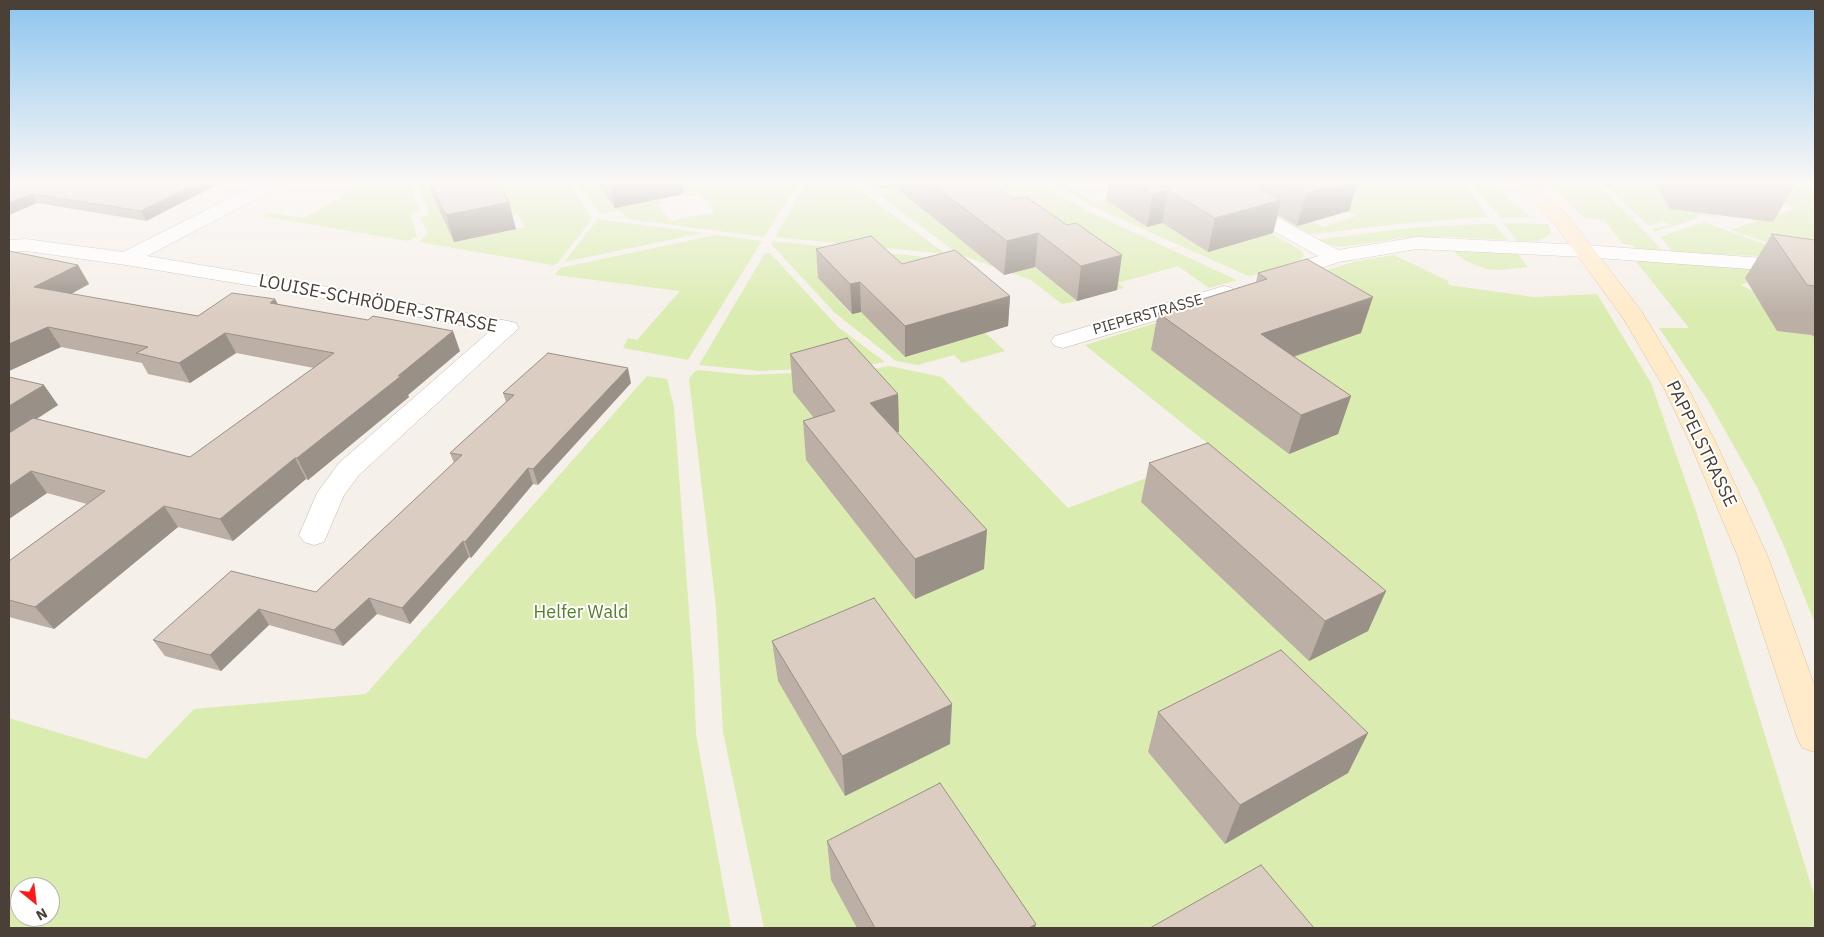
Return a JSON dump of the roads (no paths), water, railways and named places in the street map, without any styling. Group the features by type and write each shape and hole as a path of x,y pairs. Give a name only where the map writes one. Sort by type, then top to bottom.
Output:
{"street":[{"path":"9,246 26,245 126,259 188,227"},
{"path":"1280,227 1335,257"},
{"name":"PAPPELSTRASSE","path":"1567,227 1634,317 1676,388 1704,445 1753,558 1815,737"},
{"name":"PIEPERSTRASSE","path":"1064,340 1254,284 1335,257 1417,243 1585,251 1776,265 1815,265"},
{"name":"LOUISE-SCHRÖDER-STRASSE","path":"126,259 302,288 508,328 349,469 331,493 314,535"}],"park label":[{"name":"Helfer Wald","path":"581,613"}]}
